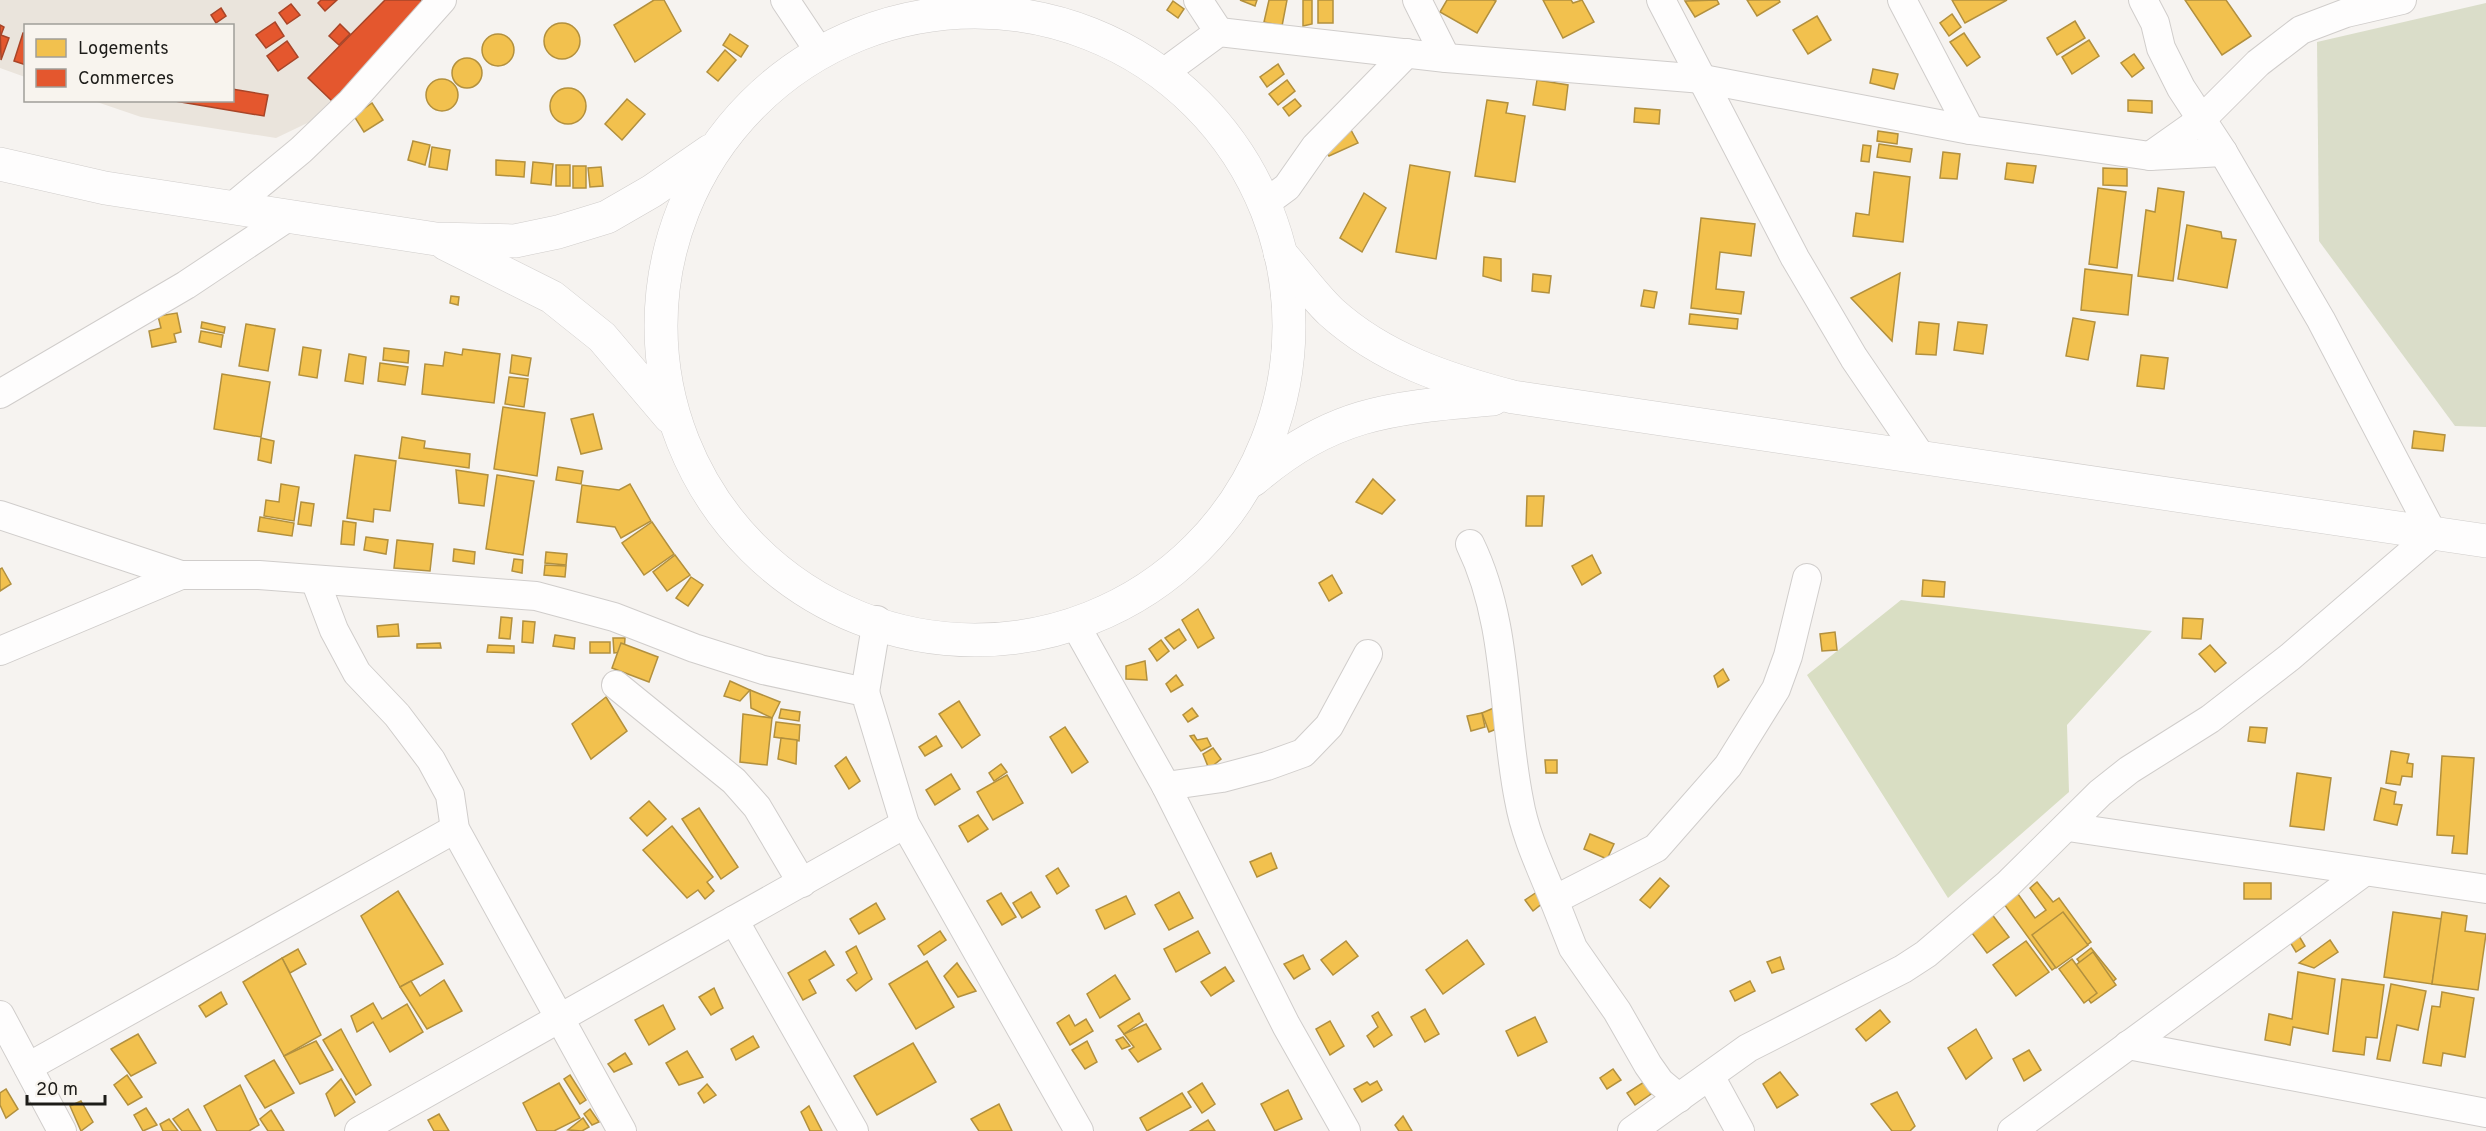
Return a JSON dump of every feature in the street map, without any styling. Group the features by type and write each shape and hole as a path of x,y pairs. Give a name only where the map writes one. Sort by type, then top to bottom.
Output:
{"street":[{"path":"231,208 301,150 351,102 442,0"},
{"path":"785,0 819,51"},
{"path":"1198,0 1219,32"},
{"path":"1417,0 1446,58"},
{"path":"1661,0 1795,258 1854,358 1920,455"},
{"path":"1902,0 1970,130"},
{"path":"2144,0 2155,23 2169,65 2321,320 2433,534"},
{"path":"2150,156 2201,120 2258,63 2301,30 2346,13 2402,0"},
{"path":"954,11 1025,15 1073,27 1119,47 1162,74 1210,118 1240,159 1264,204 1280,253 1288,304 1288,348 1282,392 1271,434 1247,485 1215,531 1174,571 1127,603 1076,626 997,641 916,636 794,584 754,550 720,510 692,465 676,425 662,364 662,288 681,210 714,147 761,93 819,51 884,24 954,11"},
{"path":"1162,74 1219,32 1446,58 1703,79 1970,130 2150,156 2223,153"},
{"path":"1264,204 1287,187 1315,147 1407,53"},
{"path":"0,164 105,188 436,239 515,241 558,232 607,217 652,191 714,147"},
{"path":"0,394 186,285 291,215"},
{"path":"436,239 552,297 602,337 676,425"},
{"path":"1280,253 1331,312 1367,339 1408,363 1469,385 1513,397 1920,455 2486,541"},
{"path":"1247,485 1306,440 1345,421 1381,412 1513,397"},
{"path":"0,515 181,575 259,575 536,596 614,617 694,648 763,670 865,692"},
{"path":"1632,1131 1748,1048 1893,975 1926,954 2068,827 2100,793 2130,770 2210,719 2281,664 2433,534"},
{"path":"1470,544 1485,575 1496,619 1508,698 1519,803 1534,852 1573,948 1617,1011 1659,1082 1679,1098"},
{"path":"0,651 181,575"},
{"path":"1554,900 1656,848 1728,766 1776,689 1788,656 1807,578"},
{"path":"315,580 334,630 357,674 397,715 431,760 450,795 455,829 622,1131"},
{"path":"877,620 865,692 905,824 1079,1131"},
{"path":"1076,626 1166,786 1286,1025 1346,1131"},
{"path":"1166,786 1222,778 1268,766 1303,753 1329,726 1368,654"},
{"path":"616,685 734,781 757,807 802,883"},
{"path":"359,1131 905,824"},
{"path":"2068,827 2486,889"},
{"path":"28,1067 455,829"},
{"path":"2012,1131 2364,872"},
{"path":"734,921 854,1131"},
{"path":"0,1015 62,1131"},
{"path":"2128,1046 2486,1113"},
{"path":"1710,1076 1740,1131"}],"shaded area":[{"path":"0,0 433,0 343,106 276,138 141,117 97,102 234,102 234,24 24,24 24,77 0,68"}],"green space":[{"path":"2486,3 2486,427 2455,426 2319,241 2317,42"},
{"path":"1901,600 2152,631 2067,725 2069,792 1948,898 1807,675"}],"building: Logements":[{"path":"654,0 664,0 681,31 635,62 614,25"},
{"path":"1240,0 1257,0 1255,6"},
{"path":"1269,0 1287,0 1282,26 1264,22"},
{"path":"1303,0 1312,0 1312,24 1303,26"},
{"path":"1318,0 1333,0 1333,23 1318,23"},
{"path":"1447,0 1496,1 1477,33 1440,12"},
{"path":"1543,0 1571,0 1573,3 1582,0 1594,22 1563,38"},
{"path":"1717,0 1719,4 1695,17 1685,1"},
{"path":"1747,0 1779,0 1780,2 1757,16"},
{"path":"1952,0 2007,0 1965,23"},
{"path":"2185,0 2226,0 2251,36 2222,55"},
{"path":"1173,1 1184,9 1178,18 1167,10"},
{"path":"1952,14 1961,27 1949,36 1940,23"},
{"path":"1817,16 1831,40 1808,54 1793,30"},
{"path":"2075,21 2085,38 2057,55 2047,38"},
{"path":"562,23 575,28 580,41 575,54 562,59 549,54 544,41 549,28"},
{"path":"1964,33 1980,57 1967,66 1950,42"},
{"path":"498,34 510,38 514,50 510,62 498,66 486,62 482,50 486,38"},
{"path":"730,34 748,46 741,57 723,45"},
{"path":"2089,40 2099,56 2072,74 2062,57"},
{"path":"725,50 736,60 718,81 707,72"},
{"path":"2134,54 2144,68 2132,77 2121,63"},
{"path":"467,58 478,62 482,73 478,84 467,88 456,84 452,73 456,62"},
{"path":"1278,64 1284,74 1267,87 1260,77"},
{"path":"1873,69 1898,74 1894,89 1870,83"},
{"path":"442,79 453,84 458,95 453,106 442,111 431,106 426,95 431,84"},
{"path":"1287,80 1295,91 1278,105 1269,94"},
{"path":"1537,80 1568,85 1565,110 1533,105"},
{"path":"568,88 581,93 586,106 581,119 568,124 555,119 550,106 555,93"},
{"path":"627,99 645,114 622,140 605,124"},
{"path":"1295,99 1301,106 1289,116 1283,108"},
{"path":"1487,100 1508,103 1506,113 1525,116 1515,182 1475,176"},
{"path":"2128,100 2152,101 2152,113 2128,111"},
{"path":"372,103 383,120 364,132 354,116"},
{"path":"1635,108 1660,110 1659,124 1634,122"},
{"path":"1351,130 1358,143 1329,156 1323,144"},
{"path":"1878,131 1898,134 1897,144 1877,141"},
{"path":"413,141 430,145 425,165 408,160"},
{"path":"1879,144 1912,149 1910,162 1877,157"},
{"path":"1863,145 1871,146 1869,162 1861,161"},
{"path":"432,147 450,150 447,170 429,167"},
{"path":"1943,152 1960,154 1957,179 1940,178"},
{"path":"496,160 525,162 524,177 496,175"},
{"path":"533,162 553,164 551,185 531,183"},
{"path":"2007,163 2036,166 2033,183 2005,179"},
{"path":"556,165 570,165 570,186 556,186"},
{"path":"1410,165 1450,172 1436,259 1396,252"},
{"path":"573,166 586,166 586,188 573,188"},
{"path":"601,167 603,186 590,187 588,168"},
{"path":"2103,168 2127,169 2127,186 2103,185"},
{"path":"1874,172 1910,177 1903,242 1853,236 1856,213 1869,215"},
{"path":"2098,188 2126,192 2117,268 2089,264"},
{"path":"2158,188 2184,192 2173,281 2138,276 2146,210 2155,212"},
{"path":"1364,193 1386,208 1362,252 1340,238"},
{"path":"1701,218 1755,224 1751,256 1720,252 1716,289 1744,292 1741,314 1691,308"},
{"path":"2187,225 2221,232 2222,238 2236,240 2227,288 2178,279"},
{"path":"1484,257 1501,259 1501,281 1483,276"},
{"path":"2085,269 2132,275 2128,315 2081,310"},
{"path":"1900,273 1892,341 1851,298"},
{"path":"1533,274 1551,276 1549,293 1532,291"},
{"path":"1644,290 1657,292 1654,308 1641,306"},
{"path":"451,296 459,297 458,305 450,303"},
{"path":"177,313 181,332 174,334 176,342 152,347 149,331 161,328 158,316"},
{"path":"1690,314 1738,319 1737,329 1689,324"},
{"path":"2073,318 2095,322 2088,360 2066,356"},
{"path":"202,322 225,327 224,333 201,328"},
{"path":"1919,322 1939,324 1936,355 1916,354"},
{"path":"1958,322 1987,325 1983,354 1954,350"},
{"path":"246,324 275,329 268,371 239,366"},
{"path":"201,331 223,335 221,347 199,342"},
{"path":"303,347 321,350 317,378 299,375"},
{"path":"384,348 409,351 408,363 383,360"},
{"path":"463,349 500,354 494,403 422,394 425,364 443,366 445,352 462,355"},
{"path":"349,354 366,357 363,384 345,381"},
{"path":"512,355 531,358 528,376 510,373"},
{"path":"2141,355 2168,358 2164,389 2137,386"},
{"path":"380,363 408,367 405,385 378,381"},
{"path":"222,374 270,382 261,437 214,429"},
{"path":"509,377 528,379 524,407 505,404"},
{"path":"503,407 545,413 537,476 494,469"},
{"path":"593,414 602,449 581,454 571,419"},
{"path":"2414,431 2445,435 2443,451 2412,448"},
{"path":"402,437 425,441 424,448 470,454 469,468 399,458"},
{"path":"261,438 274,441 271,463 258,460"},
{"path":"355,455 396,461 390,511 374,509 373,522 347,518"},
{"path":"558,467 583,471 581,484 556,480"},
{"path":"456,470 488,475 484,506 459,503"},
{"path":"497,475 534,481 523,555 486,549"},
{"path":"1373,479 1395,500 1382,514 1356,502"},
{"path":"281,484 299,487 294,521 264,516 266,500 279,502"},
{"path":"630,484 651,521 621,538 615,527 577,522 582,485 619,490"},
{"path":"1527,496 1544,496 1542,526 1526,526"},
{"path":"301,502 314,504 311,526 298,524"},
{"path":"260,517 294,523 292,536 258,531"},
{"path":"343,521 356,523 354,545 341,544"},
{"path":"652,522 674,554 644,575 622,543"},
{"path":"366,537 388,540 386,554 364,550"},
{"path":"397,540 433,544 430,571 394,568"},
{"path":"454,549 475,552 474,564 453,561"},
{"path":"546,552 567,554 566,565 545,563"},
{"path":"675,555 690,575 667,591 653,572"},
{"path":"1592,555 1601,573 1582,585 1572,566"},
{"path":"514,559 523,560 522,573 512,571"},
{"path":"545,565 566,566 565,577 544,575"},
{"path":"2,568 11,584 0,591 0,569"},
{"path":"1332,575 1342,593 1329,601 1319,583"},
{"path":"691,577 703,585 688,606 676,598"},
{"path":"1923,580 1945,582 1944,597 1922,596"},
{"path":"1198,609 1214,638 1198,648 1182,620"},
{"path":"501,617 512,618 510,639 499,638"},
{"path":"2183,618 2203,619 2201,639 2182,638"},
{"path":"523,621 535,622 533,643 522,642"},
{"path":"398,624 399,636 378,637 377,626"},
{"path":"1179,629 1186,640 1174,649 1165,638"},
{"path":"1835,632 1837,650 1822,651 1820,634"},
{"path":"555,635 575,638 574,649 553,646"},
{"path":"613,638 625,638 624,652 614,653"},
{"path":"1161,640 1169,651 1157,661 1149,649"},
{"path":"590,642 610,642 610,653 590,653"},
{"path":"440,643 441,648 417,648 417,644"},
{"path":"621,643 658,657 649,682 612,668"},
{"path":"488,645 514,646 514,653 487,652"},
{"path":"2210,645 2226,663 2215,672 2199,654"},
{"path":"1145,661 1147,680 1126,679 1126,666"},
{"path":"1723,669 1729,680 1718,687 1714,676"},
{"path":"1176,675 1183,685 1171,692 1166,684"},
{"path":"730,681 750,690 740,701 724,696"},
{"path":"750,690 780,702 772,718 751,708"},
{"path":"606,697 627,731 591,759 572,724"},
{"path":"959,701 980,735 962,748 939,714"},
{"path":"1496,707 1504,726 1489,732 1482,713"},
{"path":"1192,708 1198,716 1188,722 1183,715"},
{"path":"781,709 800,712 799,721 779,718"},
{"path":"1482,713 1485,727 1471,731 1467,716"},
{"path":"743,714 772,718 767,765 740,762"},
{"path":"776,722 800,725 799,741 774,737"},
{"path":"1065,727 1088,762 1072,773 1050,737"},
{"path":"2250,727 2267,728 2265,743 2248,741"},
{"path":"1194,735 1197,740 1207,738 1211,746 1201,751 1190,736"},
{"path":"936,736 942,746 925,756 919,747"},
{"path":"781,738 797,740 796,764 778,759"},
{"path":"1213,748 1221,759 1209,769 1203,754"},
{"path":"2391,751 2409,754 2407,763 2413,764 2412,777 2402,776 2400,785 2386,783"},
{"path":"2442,756 2474,758 2467,854 2452,853 2454,836 2437,835"},
{"path":"846,757 860,781 849,789 835,766"},
{"path":"1545,760 1557,760 1557,773 1546,773"},
{"path":"1001,764 1007,772 994,781 989,773"},
{"path":"2297,773 2331,778 2324,830 2290,826"},
{"path":"951,774 960,789 935,805 926,790"},
{"path":"1007,775 1023,803 993,820 977,792"},
{"path":"2381,788 2396,792 2394,804 2402,805 2397,825 2374,820"},
{"path":"649,801 666,819 647,836 630,818"},
{"path":"699,808 738,867 721,879 682,819"},
{"path":"978,815 988,829 968,842 959,826"},
{"path":"672,826 713,877 707,882 714,891 705,899 698,890 687,898 643,850"},
{"path":"1590,834 1614,844 1607,859 1584,849"},
{"path":"1271,853 1277,868 1257,877 1250,862"},
{"path":"1058,868 1069,886 1057,894 1046,876"},
{"path":"1660,878 1669,886 1650,908 1640,900"},
{"path":"2037,882 2053,902 2059,898 2091,942 2052,970 2004,904 2018,894 2035,918 2046,910 2030,888"},
{"path":"2244,883 2271,883 2271,899 2244,899"},
{"path":"398,891 443,964 400,987 361,916"},
{"path":"1031,892 1040,907 1022,918 1013,903"},
{"path":"1179,892 1193,918 1169,930 1155,905"},
{"path":"1537,892 1544,902 1533,911 1525,900"},
{"path":"1001,893 1016,917 1002,925 987,901"},
{"path":"1126,896 1135,914 1105,929 1096,910"},
{"path":"876,903 885,919 859,934 850,919"},
{"path":"2063,912 2088,945 2056,968 2032,935"},
{"path":"2393,912 2442,919 2432,984 2384,977"},
{"path":"2442,912 2467,916 2465,931 2486,934 2478,990 2432,984"},
{"path":"1991,913 2009,937 1987,953 1969,929"},
{"path":"940,931 946,940 924,955 918,946"},
{"path":"1198,931 1210,953 1176,972 1164,949"},
{"path":"2299,936 2305,946 2296,952 2290,942"},
{"path":"1467,940 1484,964 1443,994 1426,970"},
{"path":"2330,940 2338,952 2314,968 2299,963"},
{"path":"1346,941 1358,956 1333,975 1321,960"},
{"path":"2026,941 2049,972 2016,996 1993,965"},
{"path":"856,946 872,979 856,991 847,980 857,973 846,952"},
{"path":"2091,948 2116,979 2102,990 2077,959"},
{"path":"298,949 306,964 290,973 282,958"},
{"path":"825,951 834,965 809,980 816,993 803,1000 788,973"},
{"path":"2093,952 2116,985 2091,1003 2068,971"},
{"path":"1303,955 1310,969 1294,979 1284,964"},
{"path":"1780,957 1784,969 1772,973 1767,962"},
{"path":"282,958 321,1035 284,1056 243,982"},
{"path":"2072,959 2097,993 2084,1003 2059,969"},
{"path":"927,961 954,1007 916,1029 889,984"},
{"path":"957,963 976,991 958,997 944,976"},
{"path":"1225,967 1234,981 1211,996 1201,982"},
{"path":"2298,972 2335,979 2328,1034 2293,1027 2290,1045 2265,1040 2269,1014 2292,1019"},
{"path":"1115,975 1130,999 1100,1018 1087,994"},
{"path":"2342,979 2384,985 2377,1038 2366,1037 2364,1055 2333,1051"},
{"path":"444,980 462,1011 427,1029 400,987 411,981 420,996"},
{"path":"1750,981 1755,991 1735,1001 1730,991"},
{"path":"2391,984 2426,991 2418,1030 2397,1025 2390,1061 2377,1059"},
{"path":"714,988 723,1008 711,1015 699,997"},
{"path":"221,992 227,1004 206,1017 199,1006"},
{"path":"2442,992 2474,998 2465,1057 2443,1053 2441,1066 2423,1063 2432,1006 2440,1007"},
{"path":"373,1003 382,1019 407,1004 423,1032 390,1052 373,1022 357,1032 351,1016"},
{"path":"663,1005 675,1029 649,1045 635,1020"},
{"path":"1425,1009 1439,1034 1425,1042 1411,1017"},
{"path":"1880,1010 1890,1022 1866,1041 1856,1029"},
{"path":"1378,1012 1392,1035 1374,1047 1367,1036 1378,1027 1372,1016"},
{"path":"1139,1013 1143,1021 1124,1034 1118,1026"},
{"path":"1069,1015 1075,1026 1086,1019 1093,1031 1070,1045 1057,1023"},
{"path":"1535,1017 1547,1042 1518,1056 1506,1031"},
{"path":"1330,1021 1344,1046 1330,1055 1316,1029"},
{"path":"1146,1024 1161,1049 1138,1062 1129,1050 1134,1047 1124,1034"},
{"path":"341,1029 371,1085 356,1095 323,1040"},
{"path":"1976,1029 1992,1058 1966,1079 1948,1048"},
{"path":"138,1034 156,1063 131,1076 111,1049"},
{"path":"753,1036 759,1047 736,1060 731,1049"},
{"path":"1123,1037 1130,1046 1122,1049 1116,1040"},
{"path":"316,1041 333,1070 300,1084 284,1056"},
{"path":"1087,1041 1097,1062 1085,1069 1072,1050"},
{"path":"913,1043 936,1082 877,1115 854,1076"},
{"path":"2029,1050 2041,1070 2024,1081 2013,1059"},
{"path":"687,1051 703,1077 679,1085 666,1063"},
{"path":"625,1053 632,1064 614,1072 608,1064"},
{"path":"274,1060 294,1093 265,1108 245,1076"},
{"path":"1613,1069 1621,1080 1607,1089 1600,1078"},
{"path":"1780,1072 1798,1095 1777,1108 1763,1084"},
{"path":"127,1075 142,1097 128,1105 114,1085"},
{"path":"570,1075 586,1100 580,1104 564,1079"},
{"path":"341,1079 355,1102 335,1116 326,1094"},
{"path":"1377,1081 1382,1090 1362,1102 1354,1089 1367,1082 1370,1085"},
{"path":"1644,1082 1651,1094 1635,1105 1627,1093"},
{"path":"559,1083 580,1118 554,1131 537,1131 523,1103"},
{"path":"1202,1083 1215,1104 1202,1113 1188,1092"},
{"path":"707,1084 716,1095 704,1103 698,1093"},
{"path":"240,1085 259,1125 249,1131 217,1131 204,1106"},
{"path":"6,1089 18,1109 6,1118 0,1105 0,1093"},
{"path":"1288,1090 1302,1119 1275,1131 1261,1104"},
{"path":"1897,1092 1915,1126 1910,1131 1892,1131 1871,1104"},
{"path":"1182,1093 1191,1107 1147,1131 1140,1118"},
{"path":"81,1101 93,1122 81,1131 70,1106"},
{"path":"999,1104 1012,1131 979,1131 971,1119"},
{"path":"809,1106 822,1131 810,1131 801,1112"},
{"path":"146,1108 157,1125 143,1131 134,1115"},
{"path":"188,1109 201,1131 182,1131 173,1119"},
{"path":"590,1109 599,1122 592,1125 584,1114"},
{"path":"271,1110 284,1131 268,1131 260,1119"},
{"path":"439,1114 449,1131 434,1131 428,1120"},
{"path":"1403,1116 1412,1131 1399,1131 1395,1125"},
{"path":"583,1118 589,1127 582,1131 568,1130"},
{"path":"169,1119 178,1131 163,1131 160,1124"},
{"path":"1208,1120 1215,1131 1190,1131"}],"building: Commerces":[{"path":"321,0 337,0 325,11 318,3"},
{"path":"385,0 420,0 426,6 332,101 308,78"},
{"path":"291,4 300,15 287,24 279,13"},
{"path":"221,8 226,16 216,23 211,15"},
{"path":"275,22 284,36 266,48 256,35"},
{"path":"340,24 350,34 339,45 329,36"},
{"path":"0,25 4,27 1,35 9,38 1,60"},
{"path":"23,33 24,33 24,64 14,61"},
{"path":"287,41 298,57 278,71 267,56"},
{"path":"234,89 268,95 264,116 181,102 234,102"}]}
